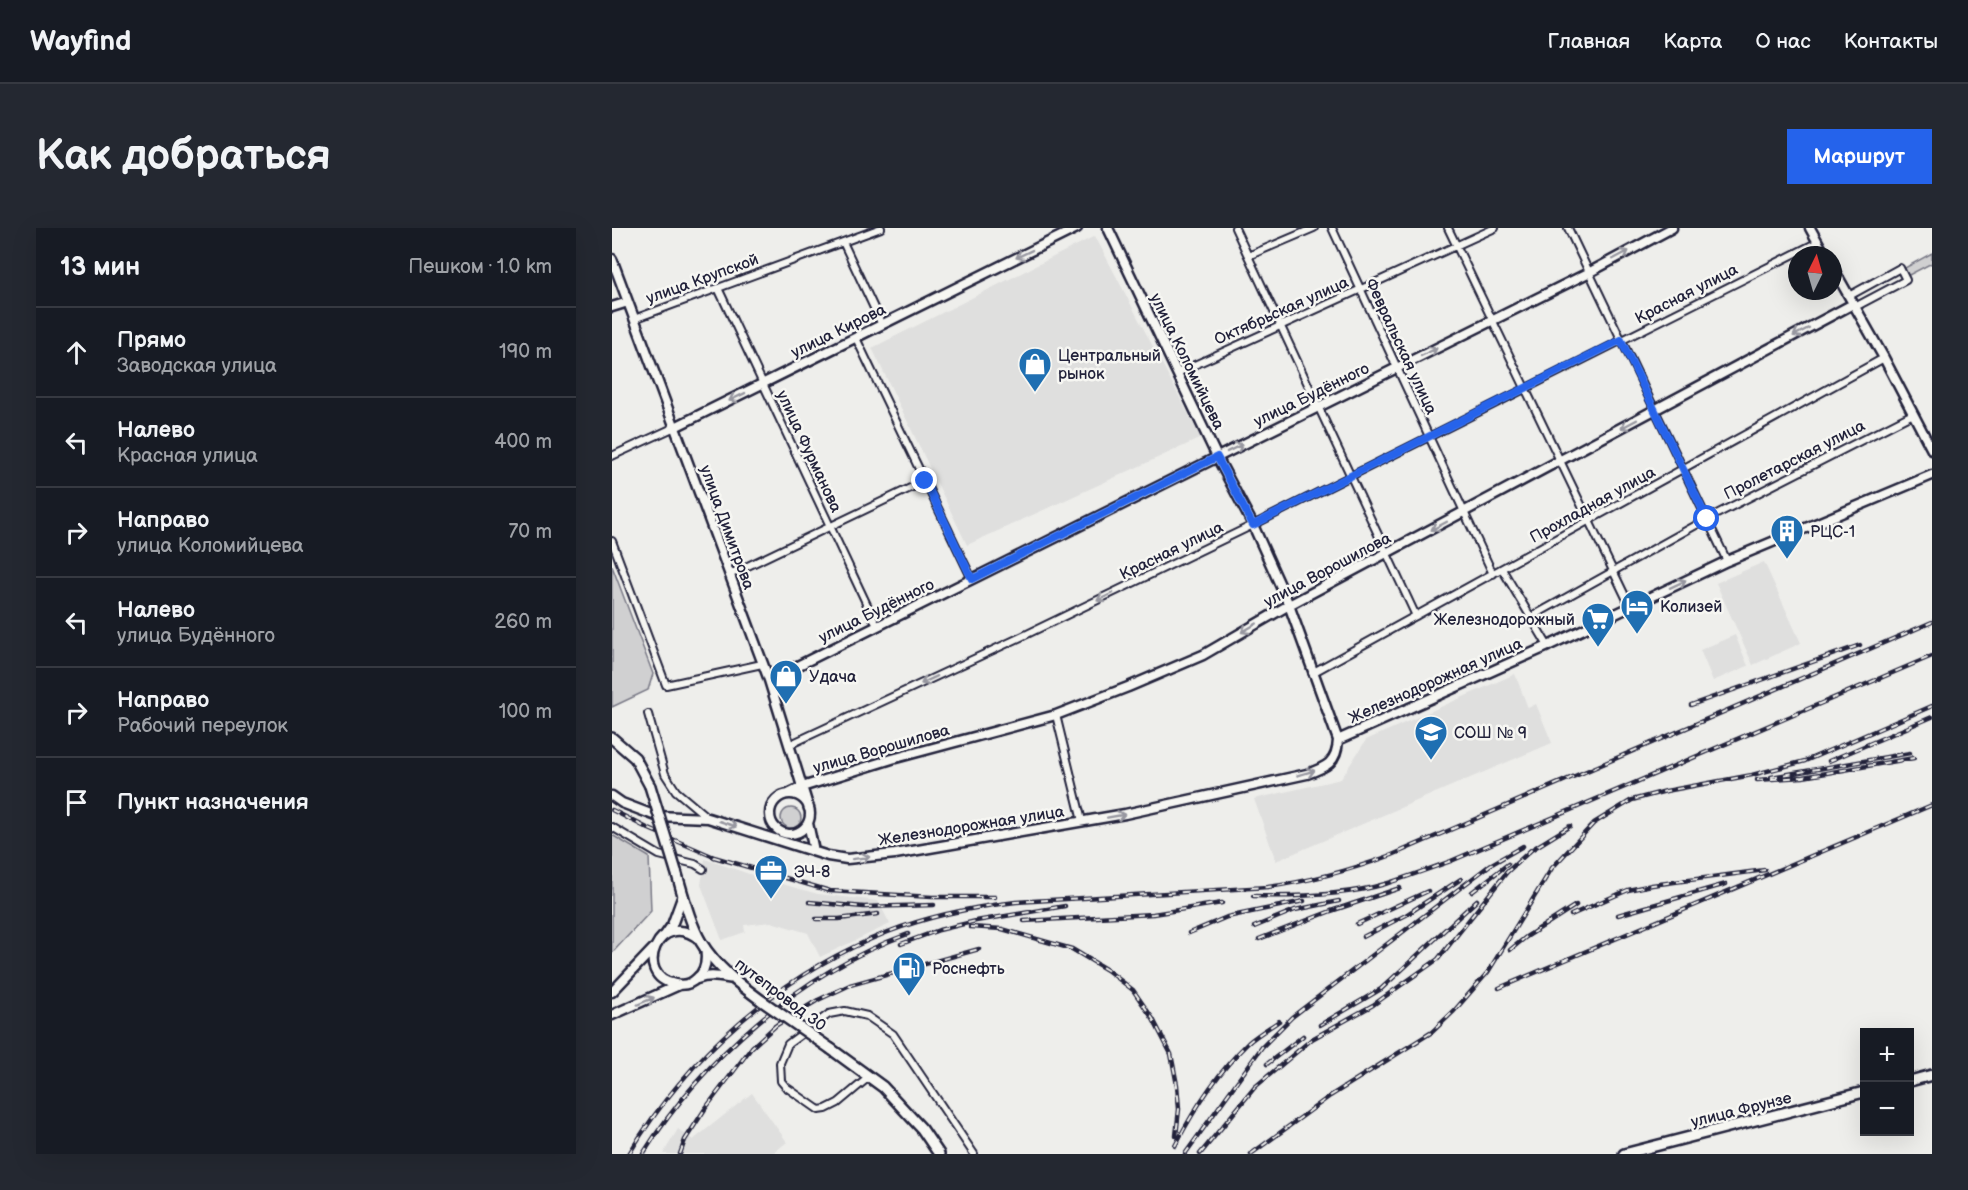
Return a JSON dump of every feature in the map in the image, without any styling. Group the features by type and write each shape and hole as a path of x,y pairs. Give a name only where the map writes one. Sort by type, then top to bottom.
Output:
{"main road":[{"name":"путепровод 30","path":"612,738 635,758 650,786 684,894 703,944 716,963 762,1001 883,1087 922,1129 939,1154"},
{"path":"1914,1080 1932,1075"},
{"name":"улица Фрунзе","path":"1624,1154 1860,1093"}],"street":[{"name":"улица Крупской","path":"634,319 881,228"},
{"name":"улица Кирова","path":"612,456 763,384 1077,228"},
{"name":"улица Коломийцева","path":"1108,228 1217,457 1253,525 1289,605 1338,740"},
{"path":"1235,228 1416,616"},
{"path":"1248,256 1314,228"},
{"name":"Февральская улица","path":"1332,228 1493,574"},
{"path":"1448,228 1630,606"},
{"name":"Октябрьская улица","path":"1177,373 1495,228"},
{"path":"1568,228 1727,561"},
{"name":"улица Будённого","path":"769,680 1590,272 1672,228"},
{"path":"1810,228 1820,246"},
{"path":"843,242 882,325"},
{"name":"Красная улица","path":"789,745 1021,637 1253,525 1818,242"},
{"name":"улица Димитрова","path":"612,259 769,680 809,809"},
{"name":"улица Ворошилова","path":"788,794 802,787 892,759 1056,714 1203,655 1289,605 1852,302 1906,280 1900,268 1852,302"},
{"path":"1842,284 1932,450"},
{"name":"улица Фурманова","path":"718,288 877,626"},
{"name":"улица Крупской","path":"612,308 628,302"},
{"path":"856,338 972,579"},
{"name":"Прохладная улица","path":"1312,673 1884,358"},
{"name":"Пролетарская улица","path":"1531,617 1707,519 1913,414"},
{"name":"Железнодорожная улица","path":"612,796 622,803 656,816 708,818 847,859 895,854 1125,814 1307,774 1327,767 1338,751 1338,740 1548,646 1727,561 1932,475"},
{"path":"729,574 925,481"},
{"path":"612,542 666,685 762,664"},
{"path":"1502,569 1548,646"},
{"path":"648,714 665,774 676,791 708,818"},
{"path":"1056,714 1082,821"},
{"path":"788,794 801,797 809,809 808,823 814,851 773,826 770,812 776,800 788,794"},
{"path":"765,836 798,832 808,823"},
{"path":"612,827 659,855 695,864 704,869"},
{"path":"684,894 672,925 654,949 652,957 657,974 671,984 679,985 688,984 706,976 734,979"},
{"path":"665,935 674,931 684,931 693,934 703,944 706,965 696,979"},
{"path":"612,992 654,949"},
{"path":"612,1015 679,985"},
{"path":"869,1077 838,1103 819,1110 786,1088 781,1081 780,1063 788,1044 829,1014 845,1011 867,1016 893,1034 974,1154"}],"shaded area":[{"name":"Центральный рынок","path":"1095,236 1201,438 967,545 872,348"},
{"path":"1932,253 1932,263 1907,276 1903,269"},
{"path":"1764,562 1801,643 1753,665 1716,583"},
{"path":"612,566 653,674 648,690 612,707"},
{"path":"1735,635 1748,666 1713,681 1700,650"},
{"name":"СОШ № 9","path":"1515,674 1528,708 1536,704 1552,743 1276,861 1254,799 1341,779 1366,740"},
{"path":"787,808 795,808 801,814 801,822 795,828 787,828 781,822 781,814"},
{"path":"612,835 649,857 651,911 612,953"},
{"path":"705,859 818,894 878,901 890,924 820,957 808,933 771,922 744,925 745,932 722,940 701,885"},
{"path":"752,1093 787,1142 772,1154 663,1154 678,1129 693,1140"}],"railway":[{"path":"629,1154 679,1083 740,1022 811,970 888,932 935,917 1000,904 1268,887 1300,882 1346,870 1392,855 1932,622"},
{"path":"1691,705 1860,645"},
{"path":"1253,896 1303,896 1353,891 1418,873 1932,656"},
{"path":"1251,1154 1330,1096 1432,1032 1454,1011 1488,972 1552,868 1594,823 1632,800 1666,791 1752,775 1805,761 1932,706"},
{"path":"1829,761 1932,717"},
{"path":"1771,777 1910,753"},
{"path":"1757,780 1803,777 1914,758"},
{"path":"1499,988 1932,805"},
{"path":"612,810 714,857 830,891 932,897 995,897"},
{"path":"1200,1154 1255,1087 1312,1039 1373,1005 1438,959 1507,872 1531,850 1570,826"},
{"path":"1185,1154 1262,1047 1292,1017 1490,865 1523,846"},
{"path":"1472,892 1508,864"},
{"path":"1571,915 1628,890 1765,870"},
{"path":"1363,937 1406,915 1461,879"},
{"path":"1618,915 1726,884"},
{"path":"1259,939 1331,911 1400,888"},
{"path":"1357,924 1428,891"},
{"path":"1320,1025 1381,989 1477,900"},
{"path":"1189,933 1227,917 1304,901"},
{"path":"1254,927 1295,910 1339,901"},
{"path":"809,902 864,907 934,905"},
{"path":"1024,921 1153,914 1222,903"},
{"path":"1510,950 1576,905"},
{"path":"901,944 939,930 976,921 1065,906"},
{"path":"816,919 839,919 878,914"},
{"path":"970,927 1002,929 1072,949 1107,970 1133,990 1153,1019 1171,1054 1179,1109 1176,1136"},
{"path":"643,1154 695,1084 758,1022 793,995 830,971 868,950 908,934"},
{"path":"775,1026 818,1000 850,985 979,949"},
{"path":"680,1154 685,1140 705,1109 752,1047 781,1021"},
{"path":"1175,1146 1190,1118 1227,1066 1248,1043 1279,1021"},
{"path":"1267,1064 1303,1036"}],"place":[{"name":"Центральный рынок","path":"1035,393"},
{"name":"РЦС-1","path":"1787,560"},
{"name":"Колизей","path":"1637,635"},
{"name":"Железнодорожный","path":"1598,648"},
{"name":"Удача","path":"786,705"},
{"name":"СОШ № 9","path":"1431,761"},
{"name":"ЭЧ-8","path":"771,900"},
{"name":"Роснефть","path":"909,997"}],"route":[{"path":"925,481 972,579 1217,457 1253,525 1621,340 1707,519"}]}
